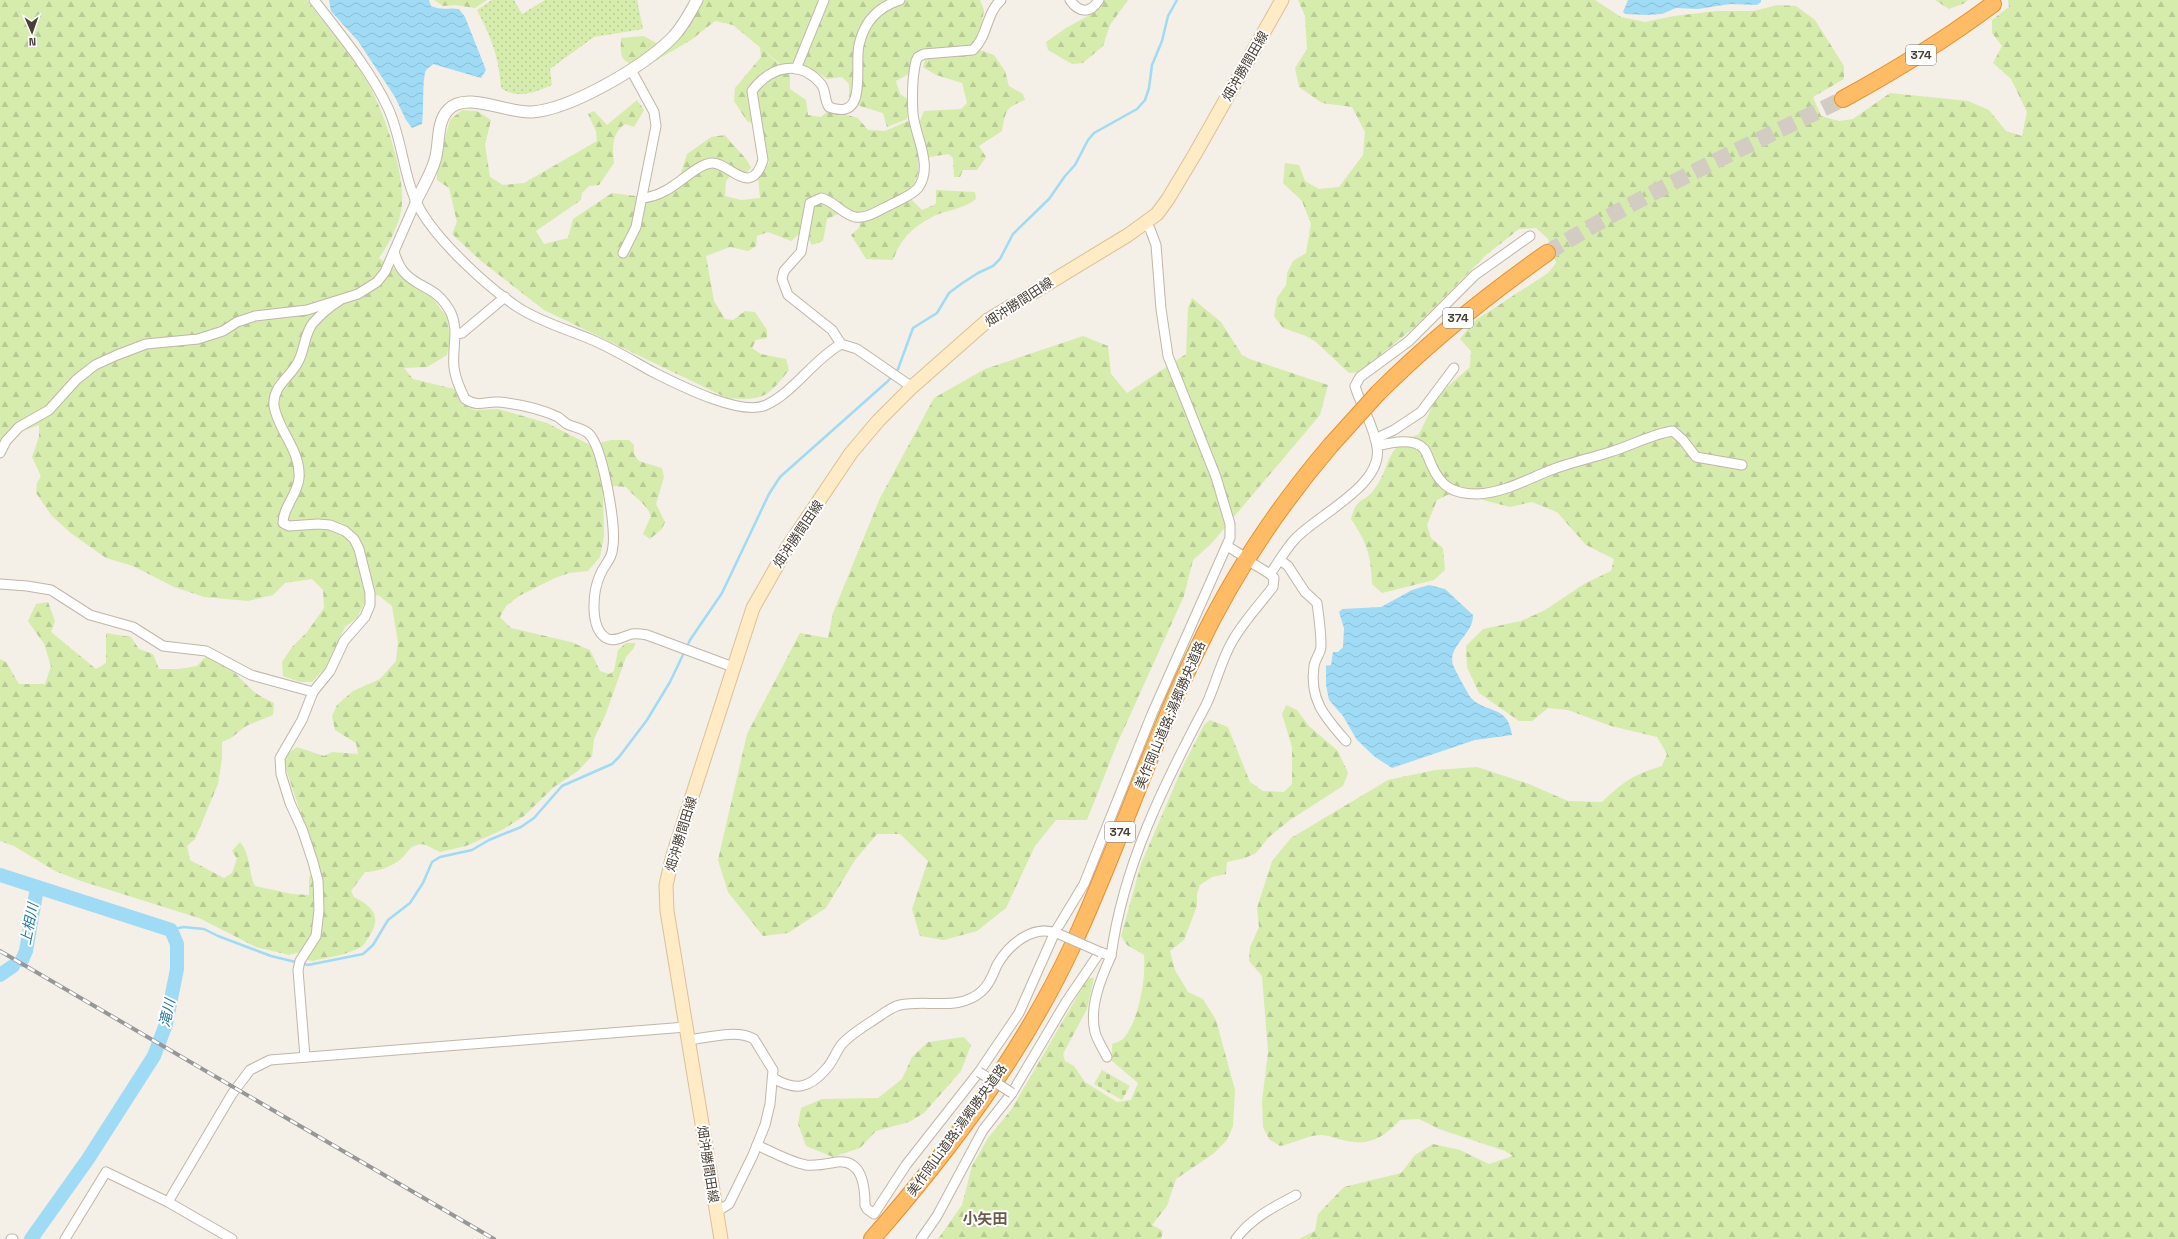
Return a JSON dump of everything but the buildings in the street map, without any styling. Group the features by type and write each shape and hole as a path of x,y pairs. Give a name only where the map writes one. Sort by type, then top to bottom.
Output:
{"highway":[{"name":"374","path":"1843,99 1901,68 1956,32 1993,4"},
{"name":"美作岡山道路;湯郷勝央道路","path":"872,1239 896,1212 982,1100 1042,1003 1070,951 1095,895 1169,712 1197,650 1227,592 1266,530 1306,475 1378,392 1446,328 1497,288 1547,253"},
{"path":"876,1239 896,1212"}],"main road":[{"name":"畑沖勝間田線","path":"721,1239 667,911 666,885 733,667 753,608 787,548 851,453 878,421 912,387 988,320 1145,224 1157,214 1168,199 1282,0"}],"street":[{"path":"314,0 360,62 389,109 416,201 422,212 452,251 518,307 539,319 593,340 671,381 709,398 736,406 765,406 788,388 818,360 841,344"},
{"path":"0,453 6,441 19,427 49,410 76,380 95,365 117,355 146,344 198,340 223,331 237,322 255,316 307,310 358,294 377,282 394,252 430,173 436,158 441,122 448,110 465,101 474,101 518,112 548,110 611,82 631,70 673,37 685,22 697,0"},
{"path":"796,69 824,0"},
{"path":"642,198 654,198 676,185 693,172 712,163 721,165 737,176 746,178 753,175 760,169 763,160 752,91 756,85 778,69 788,67 796,69 820,83 829,107 846,109 851,106 857,93 858,47 867,24 882,8 900,0"},
{"path":"912,387 856,349 841,344 832,330 794,302 784,289 782,280 784,272 801,252 810,203 821,198 829,200 849,214 864,217 911,194 918,188 924,177 923,150 913,114 912,94 918,57 924,54 973,50 982,38 992,11 1001,0"},
{"path":"1070,0 1075,7 1081,11 1088,10 1096,6 1099,0"},
{"path":"623,253 636,227 656,126 654,112 631,70"},
{"path":"757,1145 804,1164 818,1166 838,1162 852,1166 862,1177 865,1205 867,1209 874,1214 906,1165 979,1072 1020,1012 1057,933 1084,884 1152,714 1213,573 1227,546 1230,538 1230,524 1216,477 1168,356 1161,309 1156,245 1150,229 1145,224"},
{"path":"1270,574 1295,539 1371,475 1376,464 1376,443 1355,386 1360,377 1409,341 1475,275 1530,236"},
{"path":"394,252 403,271 412,279 440,296 450,312 456,334 454,368 465,399 479,405 497,402 547,414 581,429 592,438 607,488 614,544 612,554 600,574 597,586 595,616 597,627 602,634 607,639 613,640 632,634 647,635 733,667"},
{"path":"456,334 462,333 505,297"},
{"path":"305,1057 298,970 300,961 316,936 319,910 318,882 302,829 290,803 280,766 283,750 302,720 313,692 330,671 344,641 365,617 370,605 370,593 359,549 354,539 345,531 330,525 318,524 289,526 283,523 284,515 290,504 299,479 298,466 292,446 274,407 274,398 276,389 291,373 299,361 307,334 312,324 327,308 339,301"},
{"path":"1376,443 1420,412 1454,368"},
{"path":"1376,443 1418,445 1424,449 1438,479 1445,485 1459,492 1478,494 1504,489 1527,482 1546,472 1611,452 1662,433 1674,431 1696,457 1742,465"},
{"path":"1227,546 1240,554"},
{"path":"1280,560 1288,566 1305,592 1317,603 1321,648 1315,660 1314,694 1322,711 1346,741"},
{"path":"1107,1057 1095,1032 1094,1018 1102,975 1111,956 1116,923 1130,874 1148,823 1177,758 1210,696 1232,640 1273,587 1274,578 1252,563"},
{"path":"0,584 51,590 90,615 133,627 163,646 206,651 251,675 313,692"},
{"path":"773,1078 786,1086 803,1086 827,1069 843,1043 867,1024 898,1006 910,1004 950,1004 963,1002 974,997 983,991 1006,952 1029,933 1040,931 1057,933 1111,956"},
{"path":"921,1239 936,1216 983,1130 1012,1093 1066,1002 1100,952"},
{"path":"168,1202 232,1094 250,1070 270,1060 687,1033 750,1037 754,1040 771,1065 773,1078 770,1104 765,1125 729,1204 716,1212"},
{"path":"979,1072 1012,1093"},
{"path":"65,1239 106,1172 168,1202 232,1239"},
{"path":"1236,1239 1242,1230 1262,1214 1296,1195"}],"green space":[{"path":"0,0 307,0 365,78 379,105 396,156 402,189 400,218 379,258 394,268 409,284 431,296 447,317 450,340 447,355 427,367 404,368 413,379 454,389 461,403 474,410 498,409 547,423 590,445 611,440 629,440 634,445 634,454 639,461 662,468 664,477 656,504 665,522 662,529 650,539 643,534 651,516 643,504 626,487 615,486 603,490 604,536 600,557 588,571 569,573 555,578 519,596 506,606 500,617 511,628 571,642 590,650 600,671 609,674 614,671 618,650 626,643 636,643 626,657 605,716 594,739 592,756 578,771 554,787 524,816 502,830 466,846 440,852 420,844 411,848 403,857 390,866 380,870 365,872 351,891 354,897 370,908 375,917 375,922 364,945 350,952 313,961 307,960 307,955 300,952 289,955 256,947 199,918 81,881 55,871 14,846 0,841 0,659 6,662 19,684 45,684 51,666 44,644 28,621 36,604 48,602 55,621 51,632 96,669 106,663 106,633 131,637 139,649 153,654 159,669 179,669 197,666 206,656 214,658 230,668 255,693 274,703 273,715 246,726 231,738 222,742 222,758 218,784 195,839 187,846 190,860 224,878 232,873 237,859 232,851 240,842 246,852 255,886 292,894 309,895 309,877 318,865 282,757 297,747 324,756 332,752 358,754 356,743 335,730 332,716 337,705 353,691 380,679 396,661 398,642 392,606 378,595 366,600 357,618 345,627 326,667 312,682 300,682 283,676 282,662 292,647 307,632 324,608 323,590 312,579 285,583 273,595 248,601 204,597 174,587 133,566 106,558 72,534 52,516 36,493 37,483 41,476 32,457 39,437 39,425 19,432 0,447"},
{"path":"434,0 487,0 475,8 455,5 443,6"},
{"path":"492,0 514,0 522,14 545,0 637,0 643,29 594,37 550,69 552,85 526,94 514,94 501,88 494,48 477,10"},
{"path":"701,0 980,0 984,10 981,29 975,43 966,48 913,58 909,74 896,81 900,94 908,99 907,119 887,127 883,113 849,101 849,84 842,77 827,79 816,71 800,65 780,64 733,25 715,21 691,40 645,67 631,64 624,60 621,52 621,38 644,36 656,43 667,46"},
{"path":"1102,0 1128,0 1110,25 1103,46 1083,63 1072,64 1048,50 1046,42 1066,28 1095,12"},
{"path":"1298,0 1595,0 1621,17 1645,22 1674,16 1717,11 1754,11 1777,5 1796,6 1815,20 1844,66 1844,79 1813,97 1821,116 1839,121 1853,119 1890,93 1968,101 1989,110 2006,131 2022,136 2027,112 2011,79 1993,63 2002,46 1992,33 1992,20 2009,7 2008,0 2178,0 2178,1239 1299,1239 1315,1231 1318,1214 1344,1187 1401,1173 1415,1155 1433,1144 1460,1150 1489,1164 1513,1156 1505,1151 1439,1129 1419,1119 1400,1120 1381,1136 1368,1141 1352,1142 1317,1135 1280,1146 1269,1139 1263,1127 1262,1101 1268,1052 1262,976 1249,961 1250,947 1259,927 1257,908 1272,861 1291,838 1388,780 1435,770 1477,767 1529,784 1568,801 1602,802 1629,780 1643,772 1662,766 1667,754 1657,737 1611,726 1568,710 1548,708 1532,721 1519,721 1479,693 1467,667 1466,646 1483,629 1521,621 1545,610 1584,584 1611,571 1614,559 1586,545 1557,512 1532,502 1510,507 1471,497 1447,495 1437,500 1427,525 1431,538 1443,548 1445,570 1434,580 1382,593 1372,584 1371,565 1367,549 1361,535 1351,519 1353,511 1378,484 1395,449 1405,441 1419,434 1438,395 1470,367 1471,351 1460,339 1473,322 1548,273 1556,263 1548,239 1536,228 1519,229 1486,255 1416,326 1359,372 1349,373 1316,342 1306,336 1283,328 1274,316 1277,298 1286,285 1287,273 1293,261 1306,253 1311,224 1302,201 1283,183 1285,163 1299,165 1305,181 1319,189 1339,187 1363,155 1365,132 1352,107 1322,103 1299,87 1295,68 1307,49 1305,16"},
{"path":"1935,0 1968,0 1965,3 1949,9"},
{"path":"760,47 790,75 790,89 806,100 808,115 821,117 829,110 858,118 868,130 885,131 908,121 919,123 924,111 961,109 967,103 962,83 936,75 923,67 926,57 968,54 980,50 994,55 1005,71 1009,86 1023,94 1025,100 1010,108 1004,118 1002,131 979,146 986,157 977,170 963,170 960,177 954,177 953,158 948,154 918,159 917,176 910,198 922,210 936,204 936,190 975,192 976,199 971,203 934,216 913,229 900,246 893,260 866,259 851,235 860,227 857,214 847,210 827,219 823,241 812,245 807,237 798,235 791,241 768,232 757,236 756,246 748,251 730,247 706,256 714,301 725,319 733,320 745,311 755,312 767,330 767,338 756,340 752,348 761,354 786,359 789,370 775,387 763,396 748,399 727,398 544,310 481,261 452,234 457,222 449,188 437,180 437,168 450,120 462,110 477,111 491,120 485,145 490,177 503,185 524,183 597,141 596,131 588,114 594,111 607,125 637,100 644,110 634,127 625,124 615,136 613,146 614,163 599,185 589,186 582,193 581,200 536,231 544,244 568,238 573,219 612,193 659,199 676,188 687,154 711,137 725,135 746,159 751,168 744,175 734,173 726,181 725,196 741,200 760,198 758,176 769,163 761,127 747,121 734,101 735,88 761,57"},
{"path":"1192,298 1221,322 1242,355 1328,385 1320,415 1211,544 1193,560 1184,596 1117,744 1087,820 1056,820 1035,846 1006,908 977,931 944,940 920,936 912,909 928,861 900,834 877,834 855,860 826,908 788,933 763,936 728,892 718,860 747,734 800,633 828,638 833,613 880,498 934,398 985,369 1083,336 1108,346 1111,374 1127,393 1186,354 1188,308"},
{"path":"1286,705 1297,710 1309,726 1338,751 1348,773 1343,786 1290,820 1269,837 1256,853 1245,858 1227,862 1226,874 1212,877 1200,885 1197,894 1197,906 1184,940 1170,951 1175,970 1188,992 1203,999 1216,1020 1235,1090 1233,1126 1227,1140 1213,1154 1176,1179 1167,1206 1152,1225 1163,1231 1161,1239 938,1239 962,1205 972,1166 988,1138 1011,1110 1088,978 1094,978 1087,1009 1063,1054 1065,1061 1074,1066 1085,1082 1117,1102 1131,1100 1138,1083 1112,1061 1112,1044 1123,1039 1129,1031 1137,1011 1144,976 1144,955 1127,945 1121,936 1141,864 1183,766 1204,725 1210,720 1228,727 1250,782 1263,791 1284,792 1292,784 1292,747 1282,714"},
{"path":"964,1037 971,1045 961,1071 924,1113 909,1122 876,1131 860,1148 833,1157 806,1146 798,1124 801,1108 822,1099 878,1098 902,1079 912,1057 928,1042"},
{"path":"1102,1070 1130,1086 1122,1100 1094,1084"}],"water":[{"path":"329,0 429,0 431,6 442,9 459,9 465,17 486,70 481,78 433,64 426,70 425,74 422,124 412,128 406,120 395,97 358,41 331,11"},
{"path":"1628,0 1761,0 1761,2 1757,5 1730,4 1698,9 1676,8 1662,14 1647,15 1625,14 1623,12"},
{"path":"1429,585 1445,589 1473,615 1469,628 1454,652 1452,658 1453,665 1471,698 1477,703 1496,711 1506,718 1510,725 1512,735 1475,740 1392,768 1375,757 1357,740 1343,716 1329,700 1326,685 1326,666 1331,665 1333,652 1338,652 1343,647 1344,628 1339,612 1342,609 1381,607 1412,590"}],"waterway":[{"path":"171,930 183,927 204,929 218,936 271,956 308,965 363,954 373,945 388,920 410,903 423,883 432,862 440,857 472,850 489,840 521,827 534,818 562,786 612,764 647,720 670,682 690,640 722,593 769,494 780,477 888,381 898,369 913,328 937,313 949,293 978,273 993,266 1000,259 1013,234 1049,199 1065,176 1075,165 1088,140 1094,133 1137,109 1145,100 1149,88 1152,65 1162,41 1168,16 1177,0"},
{"name":"滝川","path":"0,875 171,930 177,944 177,969 166,1024 154,1056 88,1159 31,1239"},
{"name":"上相川","path":"22,960 26,951 37,888"},
{"name":"上相川","path":"0,975 13,966"}],"tunnel":[{"path":"1547,253 1583,231 1656,191 1843,99"}],"railway":[{"path":"0,951 494,1239"}],"district":[{"name":"小矢田","path":"985,1218"}]}
